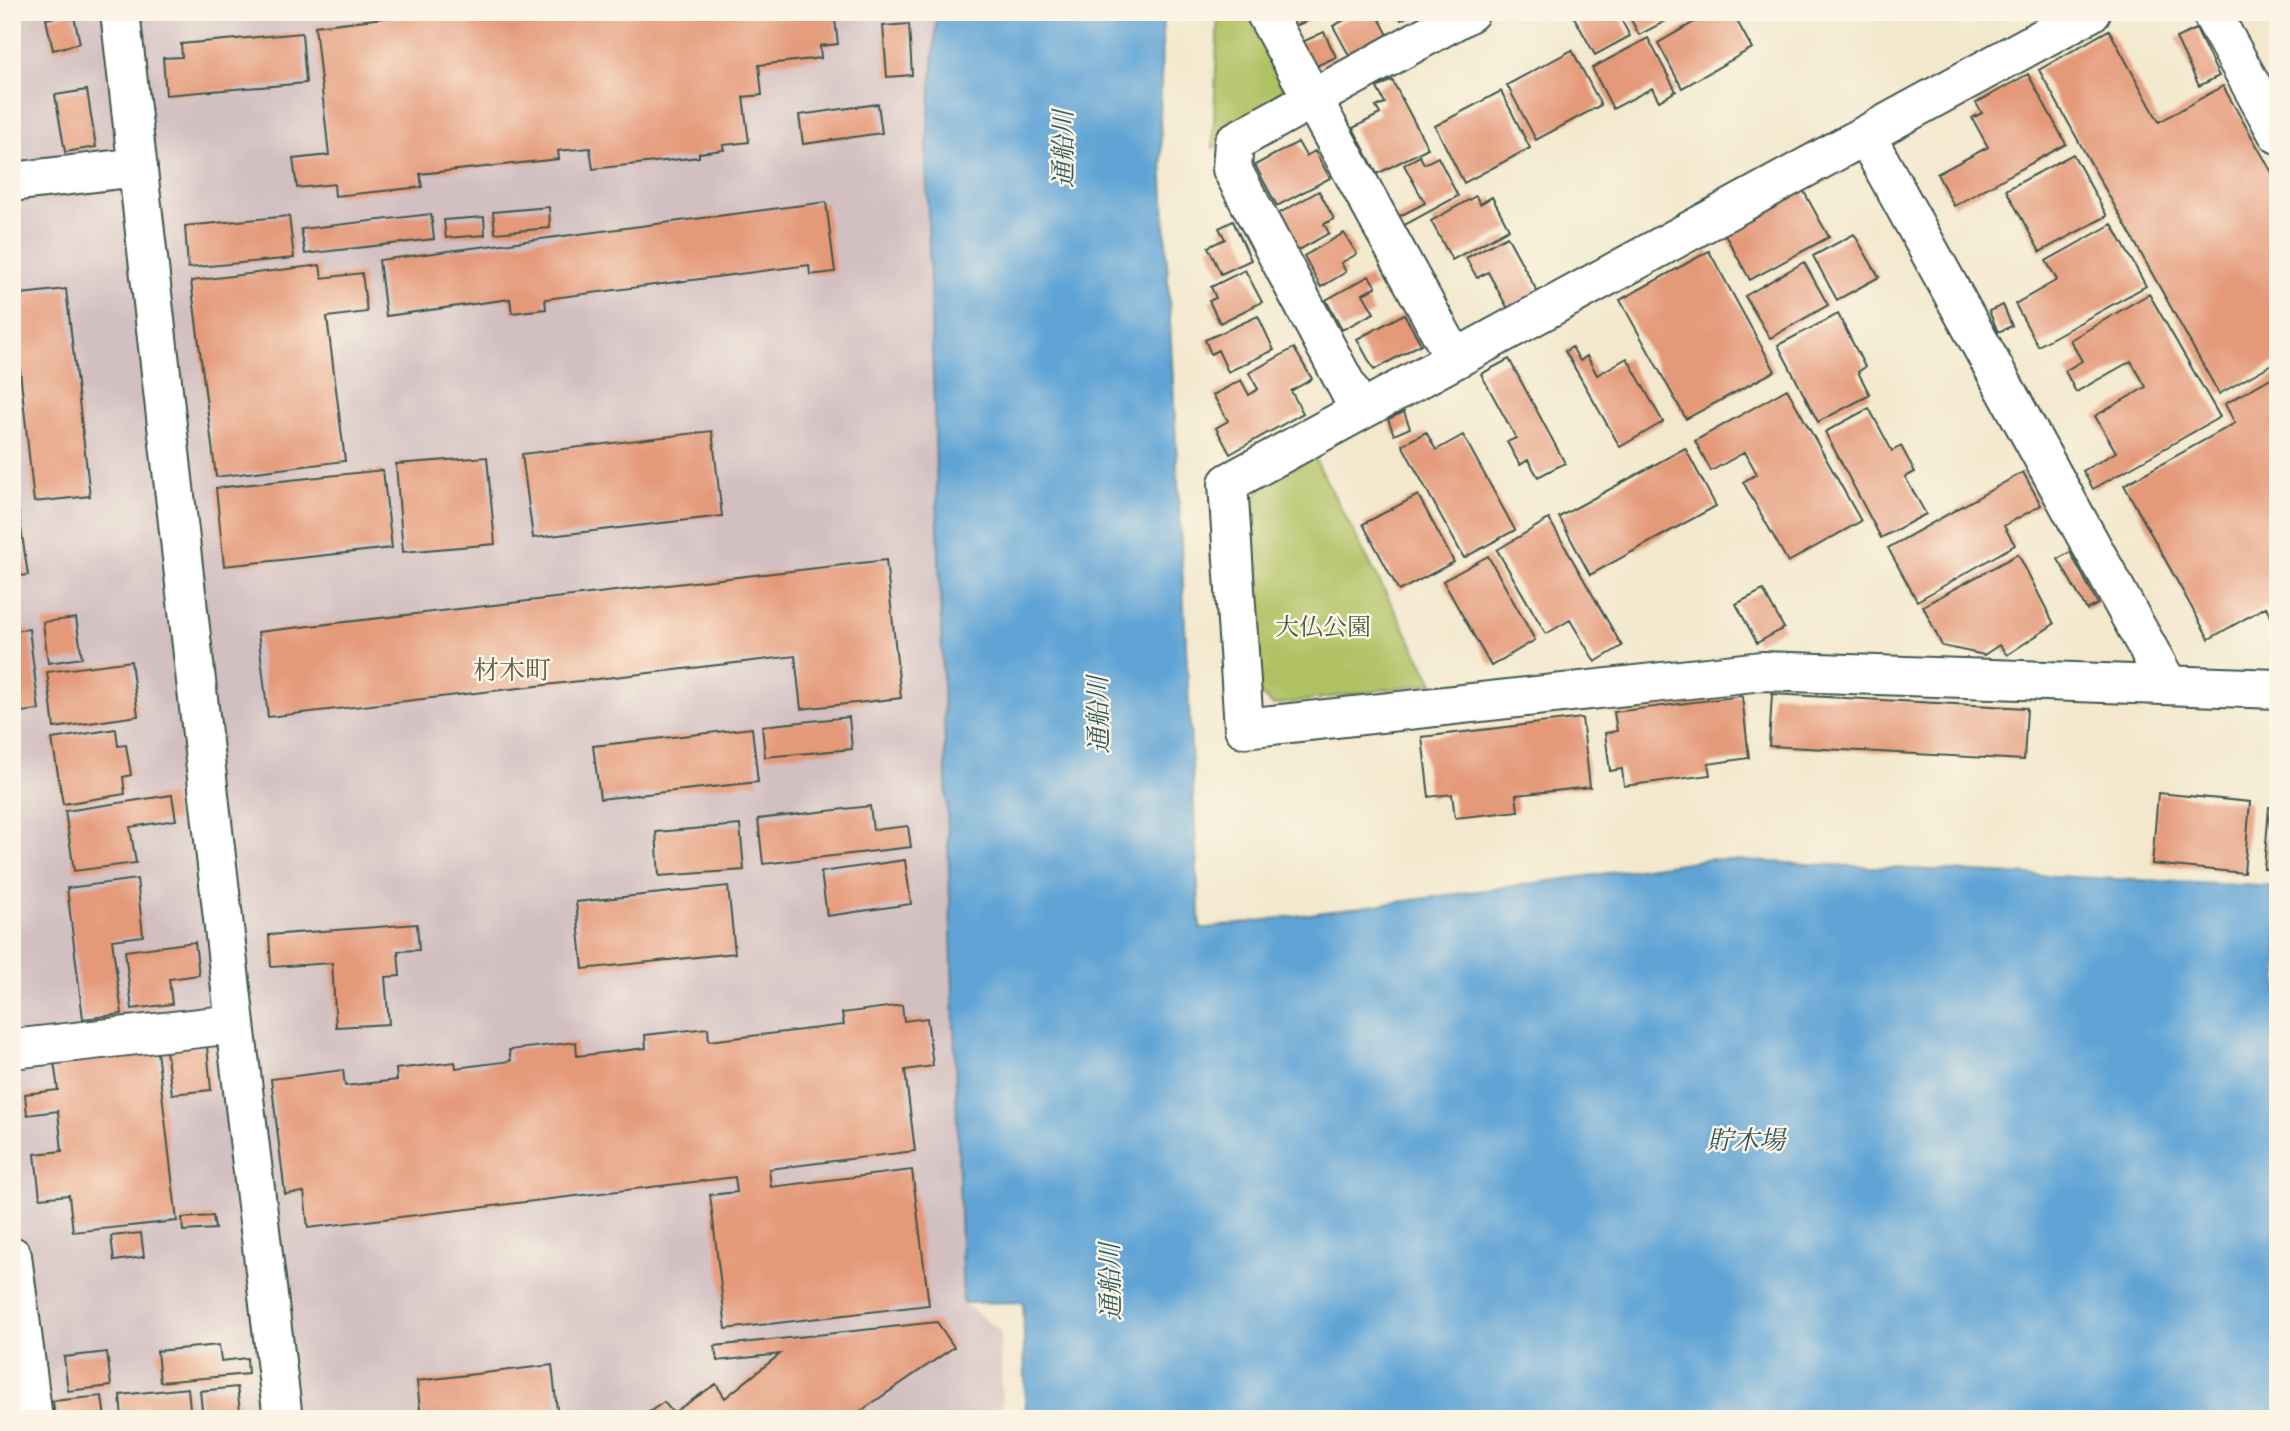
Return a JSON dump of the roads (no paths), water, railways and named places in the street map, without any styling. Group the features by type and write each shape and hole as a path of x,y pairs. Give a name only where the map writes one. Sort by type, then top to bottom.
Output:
{"street":[{"path":"120,12 235,1024 283,1419"},
{"path":"1265,12 1455,359"},
{"path":"1360,411 1231,169 1234,142 1469,12"},
{"path":"2091,12 1228,483 1244,728 1762,671 2278,688"},
{"path":"2211,12 2278,134"},
{"path":"1866,136 2167,683"},
{"path":"12,182 138,167"},
{"path":"12,1049 235,1024"},
{"path":"12,1256 33,1419"}],"water":[{"name":"貯木場","path":"937,12 1163,12 1160,119 1200,929 1710,859 2278,887 2278,1419 1026,1419 1023,1302 963,1303 926,157"}],"district":[{"name":"材木町","path":"512,670"}],"water label":[{"name":"通船川","path":"1063,149"},
{"name":"通船川","path":"1098,715"},
{"name":"通船川","path":"1110,1282"}],"park label":[{"name":"大仏公園","path":"1323,627"}]}
